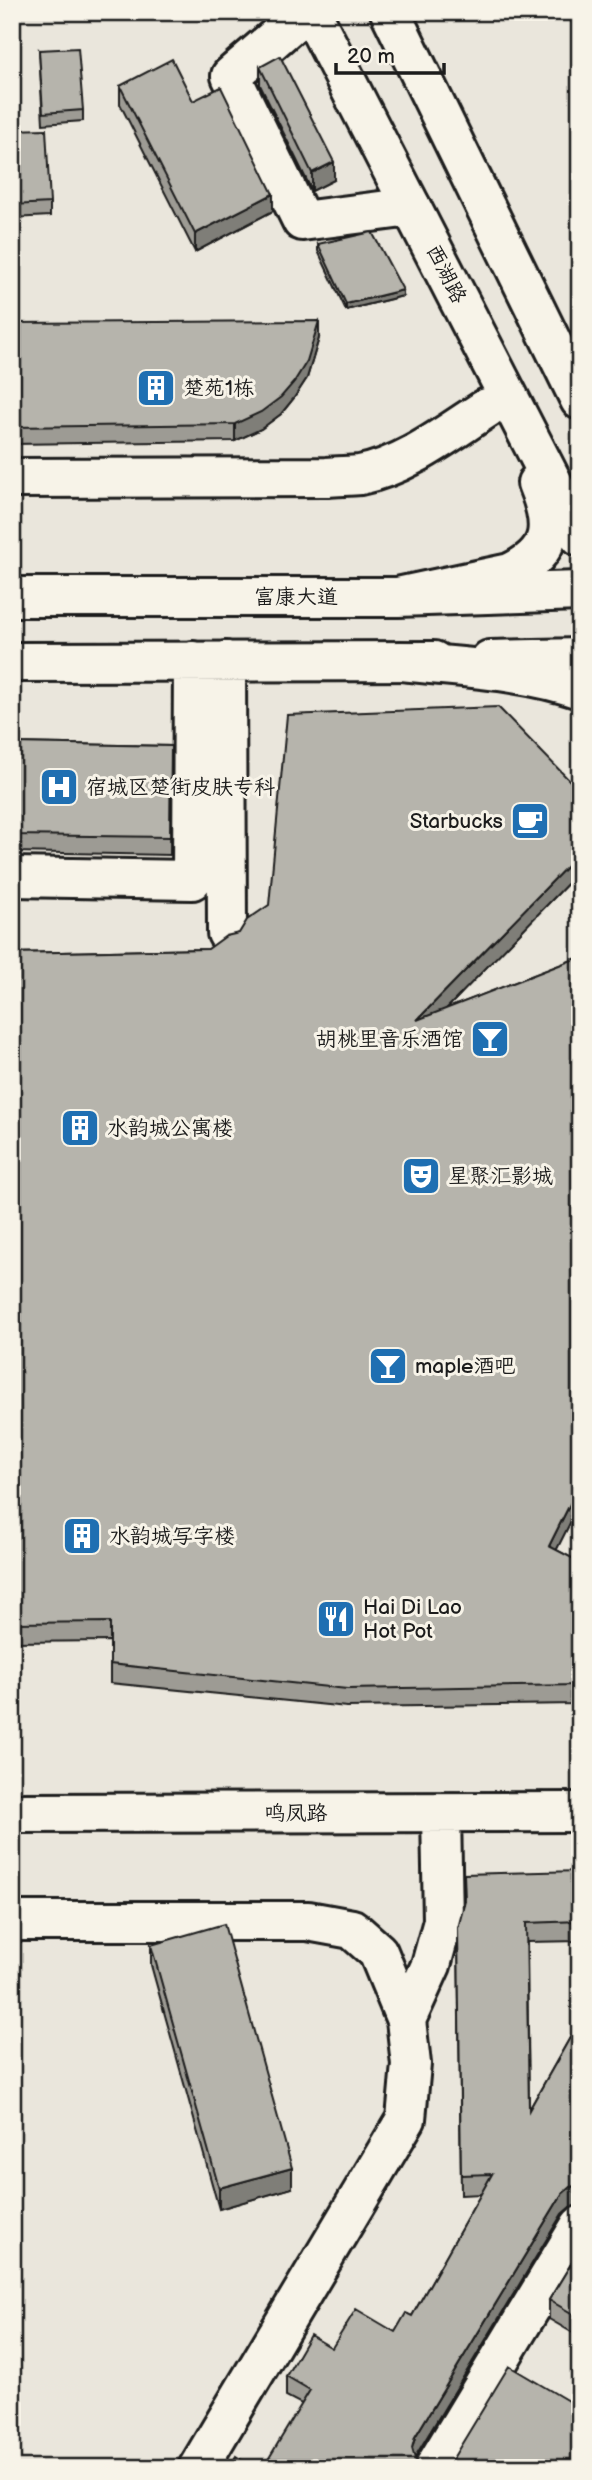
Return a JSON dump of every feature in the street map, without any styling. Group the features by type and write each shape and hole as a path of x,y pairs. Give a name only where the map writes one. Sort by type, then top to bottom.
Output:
{"street":[{"path":"305,12 232,76 302,221 411,207"},
{"name":"西湖路","path":"311,12 580,536"},
{"path":"390,12 580,400"},
{"path":"397,597 510,573 527,565 544,549 548,531 546,504 483,348"},
{"path":"12,478 327,477 360,474 390,465 422,449 487,408"},
{"name":"富康大道","path":"12,597 397,597 580,591"},
{"path":"12,662 580,658"},
{"path":"12,877 192,880 210,661"},
{"path":"210,661 227,933"},
{"path":"401,661 517,674 580,690"},
{"name":"鸣凤路","path":"12,1813 580,1812"},
{"path":"406,2020 431,1965 443,1921 440,1813"},
{"path":"12,1921 308,1921 352,1929 378,1952 406,2020 411,2064 406,2119 198,2468"},
{"path":"434,2468 580,2226"}],"building":[{"path":"78,48 83,110 43,113 39,50"},
{"path":"280,56 334,162 312,173 260,67"},
{"path":"172,59 193,101 221,87 273,194 195,234 120,86"},
{"path":"46,129 50,203 12,205 12,130"},
{"path":"372,232 403,290 346,304 318,244"},
{"name":"楚苑1栋","path":"319,321 307,361 294,382 281,397 261,412 235,424 12,427 12,323"},
{"path":"498,707 574,785 577,856 417,1020 580,957 580,1484 549,1546 580,1562 580,1685 347,1689 110,1664 110,1622 12,1623 12,953 208,949 226,936 239,933 247,920 269,905 287,715"},
{"path":"12,743 171,746 170,837 12,835"},
{"path":"580,1871 580,1921 526,1923 529,2110 580,2020 580,2185 570,2187 562,2194 415,2437 412,2448 415,2459 426,2468 263,2468 310,2390 286,2376 310,2335 332,2348 356,2309 395,2332 406,2313 412,2316 492,2174 461,2175 458,1928 465,1901 464,1874"},
{"path":"224,1924 292,2168 219,2188 151,1945"},
{"path":"580,2249 580,2318 549,2300"},
{"path":"509,2366 580,2408 580,2468 442,2468 452,2460"},
{"path":"236,2456 254,2468 229,2468"}],"place":[{"name":"楚苑1栋","path":"156,388"},
{"name":"宿城区楚街皮肤专科","path":"59,787"},
{"name":"Starbucks","path":"530,821"},
{"name":"胡桃里音乐酒馆","path":"490,1039"},
{"name":"水韵城公寓楼","path":"80,1128"},
{"name":"星聚汇影城","path":"421,1176"},
{"name":"maple酒吧","path":"388,1366"},
{"name":"水韵城写字楼","path":"82,1536"},
{"name":"Hai Di Lao Hot Pot","path":"336,1619"}]}
